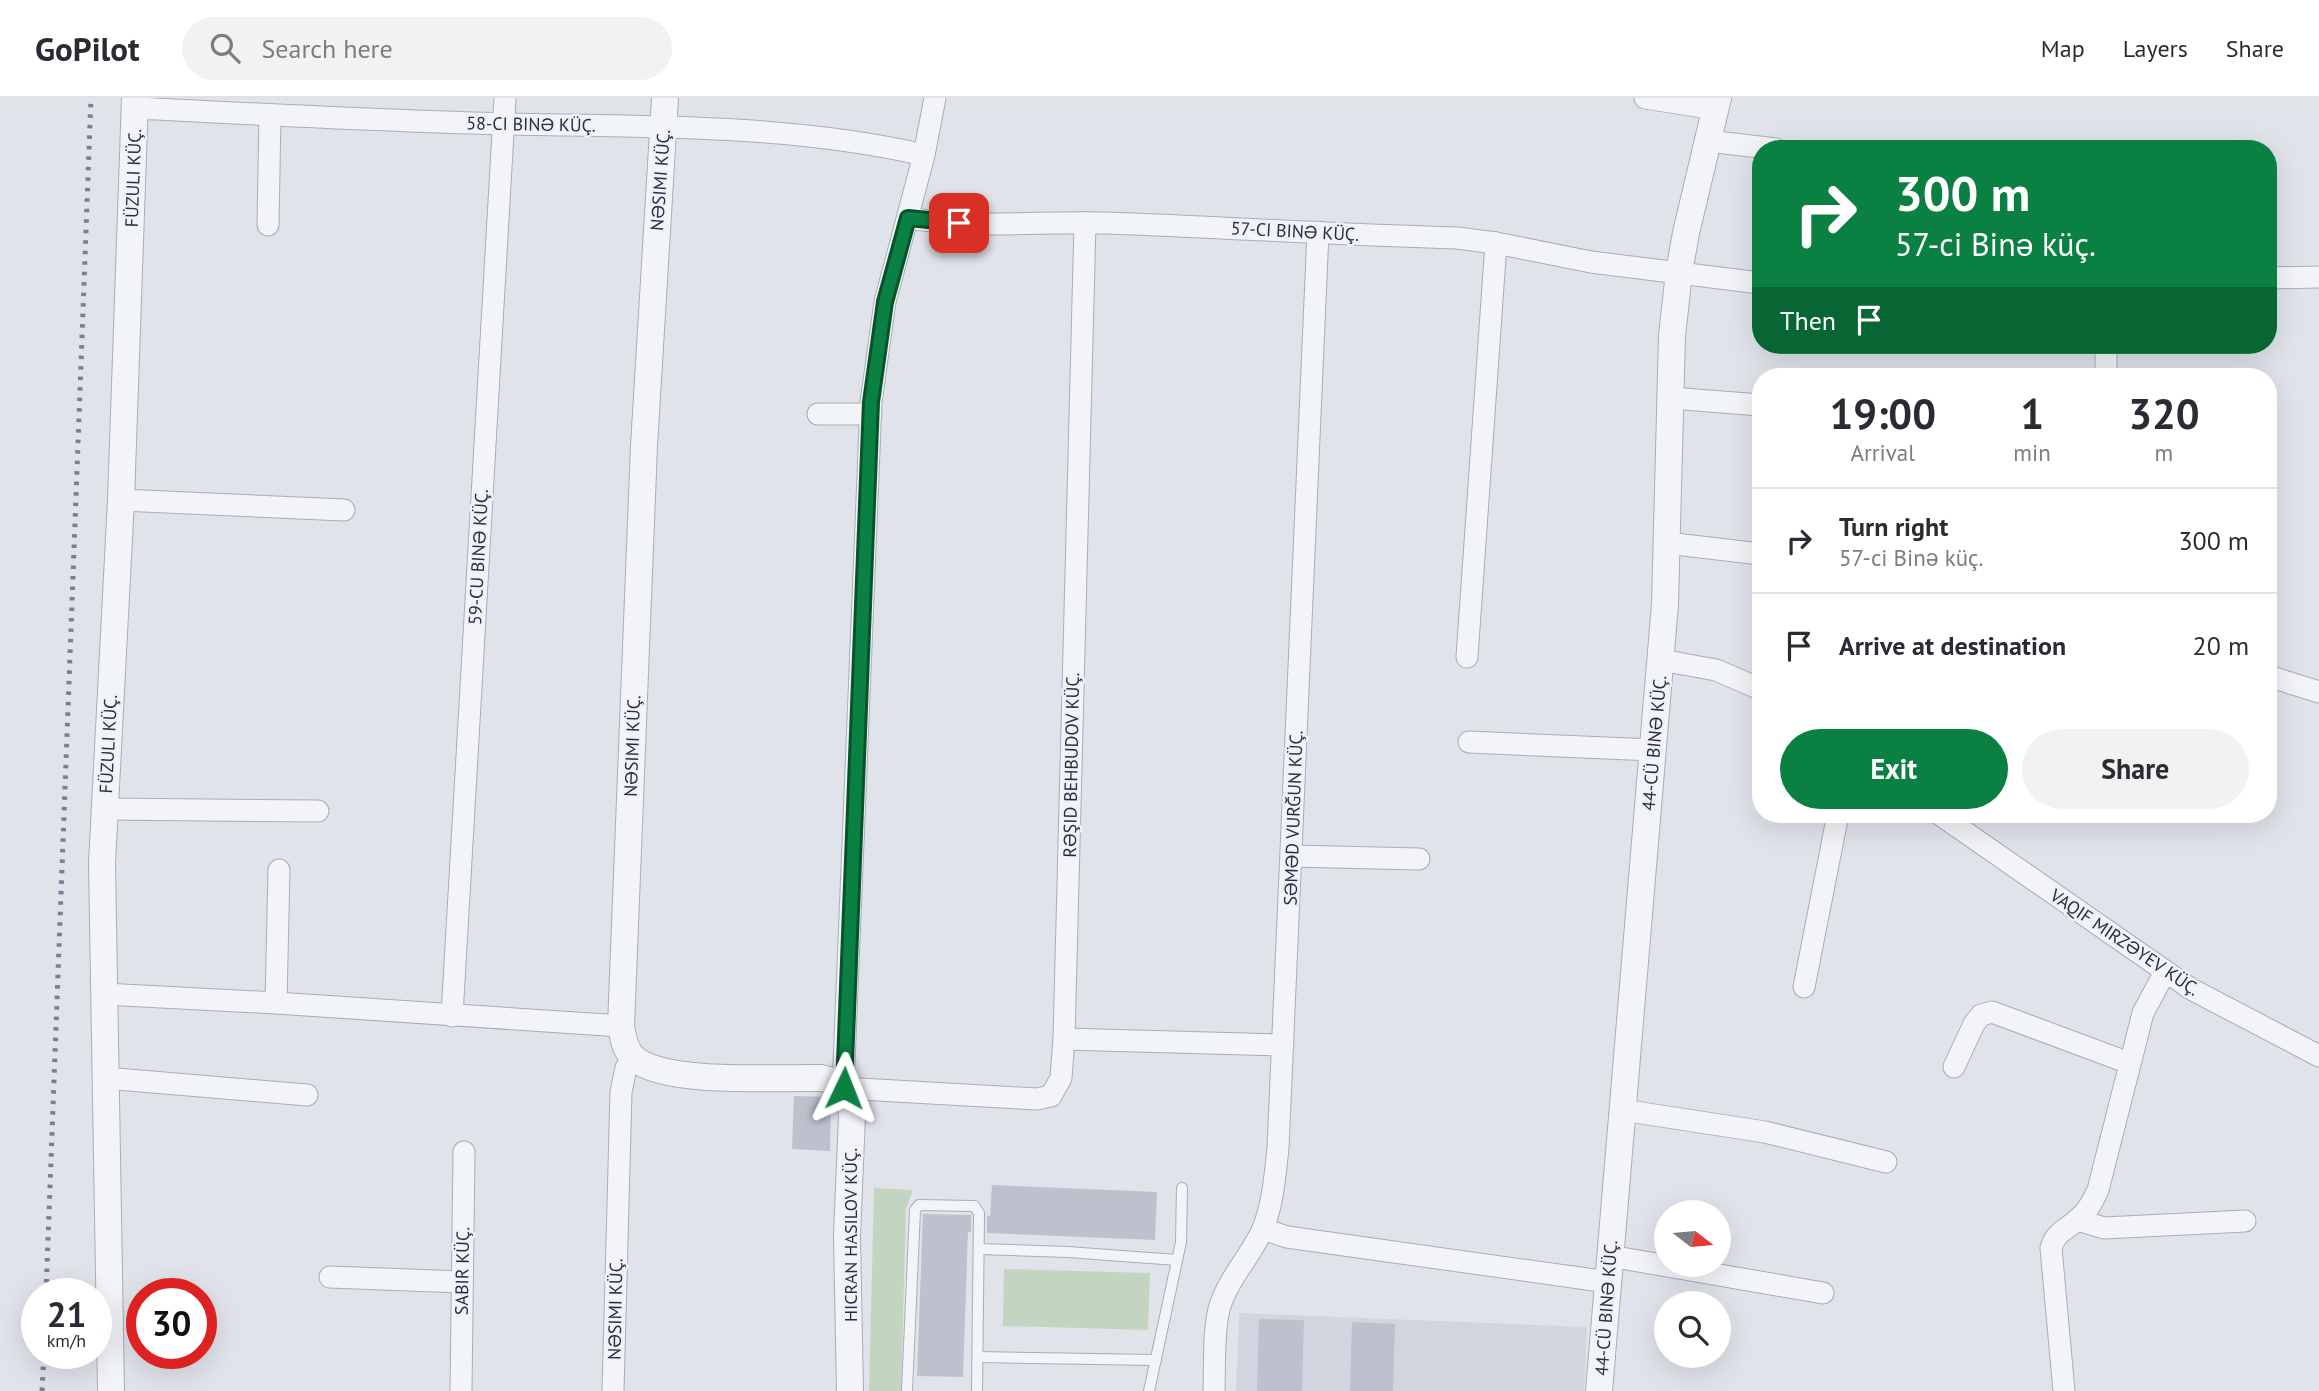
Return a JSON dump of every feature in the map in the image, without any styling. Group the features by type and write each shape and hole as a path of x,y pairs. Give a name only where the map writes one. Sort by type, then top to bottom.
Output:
{"street":[{"name":"59-CU BINƏ KÜÇ.","path":"452,1016 505,98"},
{"name":"NƏSIMI KÜÇ.","path":"613,1391 621,1092 626,1068 632,1058 623,1039 621,1026 644,446 665,98"},
{"path":"844,1088 871,414 885,302 924,155 935,98"},
{"path":"1645,98 1717,104"},
{"name":"58-CI BINƏ KÜÇ.","path":"135,103 270,115 293,107 503,123 663,127 827,137 924,155"},
{"name":"FÜZULI KÜÇ.","path":"111,1391 102,920 104,809 121,500 135,103"},
{"name":"44-CÜ BINƏ KÜÇ.","path":"1599,1391 1661,660 1672,336 1679,272 1717,104"},
{"path":"268,225 270,115"},
{"path":"1708,141 1752,146"},
{"name":"57-CI BINƏ KÜÇ.","path":"908,218 959,223 1085,223 1457,238 1591,262 1752,282"},
{"name":"RƏŞID BEHBUDOV KÜÇ.","path":"844,1088 1038,1099 1051,1096 1061,1078 1085,223"},
{"name":"SƏMƏD VURĞUN KÜÇ.","path":"1214,1391 1219,1310 1227,1290 1263,1229 1274,1184 1278,1148 1318,232"},
{"path":"1467,657 1496,243"},
{"path":"2277,278 2319,277"},
{"path":"1671,398 1752,404"},
{"path":"818,414 871,414"},
{"path":"121,500 344,510"},
{"path":"1667,543 1752,553"},
{"path":"1661,660 1716,670 1752,686"},
{"path":"2277,679 2319,692"},
{"path":"1469,742 1653,750"},
{"path":"104,809 318,811"},
{"path":"1804,987 1836,823"},
{"name":"VAQIF MIRZƏYEV KÜÇ.","path":"1952,823 2208,1000 2319,1056"},
{"path":"1292,856 1419,859"},
{"path":"276,1003 279,870"},
{"path":"2064,1391 2051,1248 2059,1232 2078,1220 2091,1205 2098,1190 2143,1013 2165,972"},
{"path":"104,994 621,1026"},
{"path":"1954,1066 1974,1024 1982,1014 1992,1012 2129,1063"},
{"path":"1064,1039 1283,1045"},
{"path":"632,1058 644,1066 677,1075 821,1078 837,1082 844,1088"},
{"path":"105,1078 307,1095"},
{"name":"HICRAN HASILOV KÜÇ.","path":"844,1088 852,1116 847,1235 850,1391"},
{"path":"1622,1110 1765,1132 1886,1162"},
{"name":"SABIR KÜÇ.","path":"461,1391 464,1152"},
{"path":"2078,1220 2104,1228 2245,1221"},
{"path":"1263,1229 1287,1237 1824,1293"},
{"path":"330,1277 461,1282"}],"lane":[{"path":"1149,1391 1181,1242 1182,1188"},
{"path":"907,1391 915,1210 919,1205 974,1206 979,1213 977,1391"},
{"path":"980,1249 1177,1260"},
{"path":"978,1357 1156,1360"}],"shaded area":[{"path":"1239,1313 1587,1327 1584,1391 1236,1391"}],"green space":[{"path":"874,1188 913,1190 906,1209 901,1391 869,1391"},
{"path":"1004,1269 1150,1273 1148,1330 1003,1326"}],"building":[{"path":"794,1096 829,1097 831,1100 830,1151 792,1149"},
{"path":"992,1185 1157,1192 1155,1240 987,1233"},
{"path":"923,1214 971,1215 971,1232 968,1232 963,1377 917,1376"},
{"path":"1259,1319 1304,1320 1302,1391 1257,1391"},
{"path":"1352,1322 1395,1324 1393,1391 1350,1391"}],"railway":[{"path":"47,1278 91,98"},
{"path":"42,1391 43,1369"}],"route":[{"path":"844,1088 871,402 885,302 908,218 959,223"}]}
